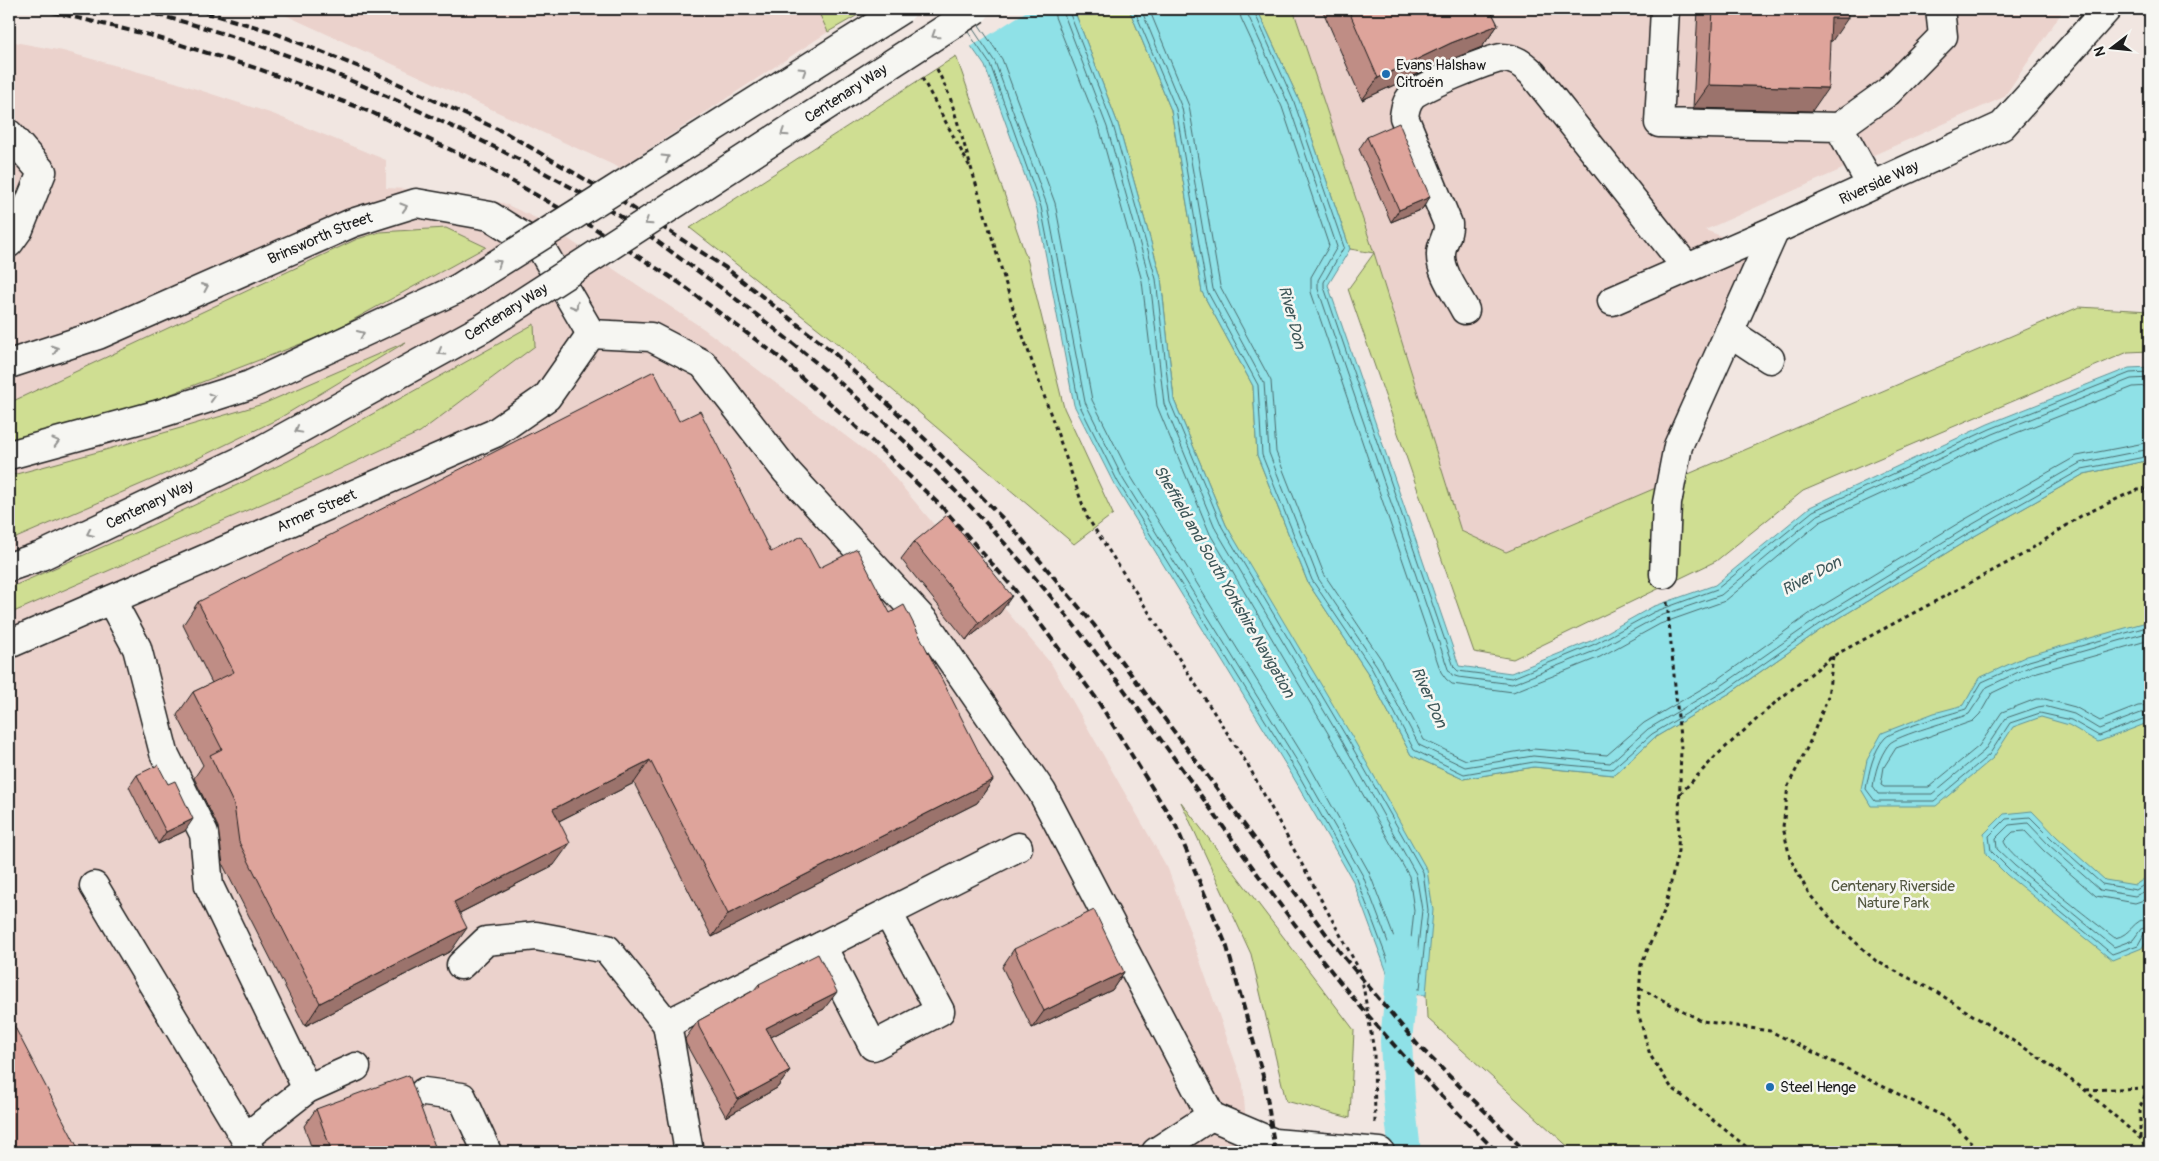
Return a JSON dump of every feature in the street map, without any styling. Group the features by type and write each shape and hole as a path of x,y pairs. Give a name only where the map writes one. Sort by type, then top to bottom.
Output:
{"street":[{"path":"9,455 156,415 250,385 457,289 902,9"},
{"name":"Centenary Way","path":"9,567 41,556 245,459 483,328 976,9"},
{"path":"1666,9 1659,123 1839,127 1888,92 1943,36 1940,9"},
{"name":"Riverside Way","path":"1612,301 1775,230 2002,126 2107,9"},
{"path":"1465,310 1444,270 1440,255 1448,234 1448,224 1404,117 1405,105 1413,94 1427,87 1487,61 1502,58 1519,61 1532,73 1687,268"},
{"path":"1839,127 1871,185"},
{"path":"9,134 42,172 19,229 9,243"},
{"name":"Brinsworth Street","path":"9,364 98,335 352,222 416,203 490,216 541,248 591,334"},
{"path":"1664,574 1666,503 1678,446 1775,230"},
{"path":"1729,332 1770,359"},
{"path":"591,334 651,337 703,364 786,471 925,622 1042,792 1211,1116 1274,1143 1377,1152"},
{"name":"Armer Street","path":"9,644 495,433 547,397 591,334"},
{"path":"111,600 136,648 164,753 204,834 209,886 307,1089"},
{"path":"667,1024 1018,847"},
{"path":"94,886 248,1145 307,1089 356,1067"},
{"path":"822,946 873,1046 940,1011 888,913"},
{"path":"461,965 486,941 536,936 607,949 667,1024 689,1152"},
{"path":"424,1092 462,1097 488,1152"},
{"path":"1156,1152 1211,1116"}],"path":[{"path":"934,62 950,97 1013,308 1087,517 1248,766 1361,973 1374,1051 1377,1152"},
{"path":"918,70 973,174"},
{"path":"1680,794 1717,755 1776,702 1833,656 2022,556 2081,516 2136,490 2150,490"},
{"path":"1664,574 1681,748 1678,851 1665,910 1641,964 1638,1012 1650,1055 1672,1086 1753,1152"},
{"path":"1833,656 1828,697 1808,746 1788,786 1783,827 1790,858 1809,894 1836,924 1876,961 1938,993 1992,1026 2085,1090 2140,1138 2148,1152"},
{"path":"1640,988 1702,1021 1770,1031 1947,1118 1981,1152"},
{"path":"2085,1090 2114,1091 2149,1086"},
{"path":"2140,1138 2140,1107 2149,1086"}],"shaded area":[{"path":"266,9 869,9 828,32 620,168 283,14"},
{"path":"1293,9 2064,9 2004,97 1705,230 1777,257 1682,477 1506,552 1461,531 1374,253"},
{"path":"9,41 63,51 175,82 273,114 386,160 386,188 429,190 503,203 538,219 704,329 884,465 1052,665 1168,869 1243,1084 1248,1152 9,1152"}],"green space":[{"path":"817,9 864,9 865,11 828,32"},
{"name":"Centenary Riverside Nature Park","path":"1084,9 1129,9 1171,110 1202,292 1253,386 1257,455 1308,583 1367,672 1411,755 1463,779 1534,767 1614,775 1654,738 1730,693 1823,628 1971,538 2084,474 2150,460 2150,1152 1574,1152 1427,1018 1426,995 1261,586 1226,525 1174,400 1161,278 1118,124 1076,15"},
{"path":"1257,9 1293,9 1374,253 1350,249 1299,100"},
{"path":"956,56 1028,262 1064,408 1113,514 1074,544 843,348 690,228"},
{"path":"446,228 486,247 329,333 140,406 9,441 9,403 357,239 380,232"},
{"path":"1374,253 1461,531 1506,552 2079,307 2150,311 2150,351 2128,352 1803,491 1716,561 1513,659 1474,652 1348,289"},
{"path":"534,324 535,346 420,432 303,486 9,614 9,588 150,526 288,461"},
{"path":"406,342 278,419 174,470 9,541 9,476 263,404"},
{"path":"1181,802 1354,1030 1350,1118 1286,1101 1251,954"}],"water":[{"path":"945,9 1072,9 1076,15 1118,124 1161,278 1174,400 1226,525 1351,735 1427,870 1433,910 1426,995 1395,994 1353,881 1292,775 1114,484 1074,405 1037,209 985,66"},
{"name":"River Don","path":"1129,9 1257,9 1299,100 1350,249 1328,285 1459,666 1511,673 1593,640 1652,607 1715,585 1810,507 1988,424 2129,368 2150,367 2150,460 2084,474 1971,538 1823,628 1730,693 1654,738 1614,775 1534,767 1463,779 1411,755 1367,672 1308,583 1257,455 1253,386 1202,292 1171,110"},
{"path":"2150,621 2150,724 2145,724 2098,742 2069,725 2041,717 2013,727 1993,758 1936,806 1871,806 1861,789 1867,760 1882,733 1934,713 1964,705 1979,678 2027,656"},
{"path":"2032,811 2057,837 2105,880 2135,885 2150,875 2150,933 2142,948 2112,960 2007,875 1986,854 1984,834 2004,814"}],"pier":[{"path":"942,9 1030,9 969,48"}],"building":[{"path":"1348,9 1490,9 1498,25 1451,43 1378,78"},
{"path":"1713,9 1848,9 1848,18 1831,18 1828,88 1709,85"},
{"path":"1399,123 1430,197 1399,210 1367,137"},
{"path":"654,371 679,421 700,411 771,552 802,536 819,568 857,549 890,613 904,605 993,780 728,914 650,760 553,809 570,843 454,902 467,928 320,1003 239,842 234,805 210,755 222,749 193,692 234,672 198,602"},
{"path":"947,515 1012,596 979,623 914,542"},
{"path":"158,765 168,784 175,781 193,819 166,832 137,775"},
{"path":"1094,910 1124,972 1044,1011 1014,949"},
{"path":"818,954 837,992 766,1028 790,1071 738,1099 699,1027 698,1021 760,987 759,984"},
{"path":"9,1016 80,1152 9,1152"},
{"path":"409,1075 437,1152 332,1152 316,1109"}],"waterway":[{"name":"Sheffield and South Yorkshire Navigation","path":"1402,950 1404,960 1396,1041 1399,1099 1405,1152"}],"railway":[{"path":"40,9 149,35 259,69 373,113 485,166 591,226 678,282 779,357 885,453 942,507 1015,590 1096,698 1176,826 1227,947 1265,1083 1275,1152"},
{"path":"133,9 249,42 324,70 398,101 557,179 637,227 702,274 807,355 858,398 954,489 1043,587 1149,723 1272,894 1336,977 1414,1067 1497,1152"},
{"path":"194,9 270,31 379,75 506,133 622,201 726,268 834,353 928,442 1015,531 1094,625 1342,955 1417,1044 1526,1152"}],"place":[{"name":"Evans Halshaw Citroën","path":"1386,74"},
{"name":"Steel Henge","path":"1770,1087"}]}
